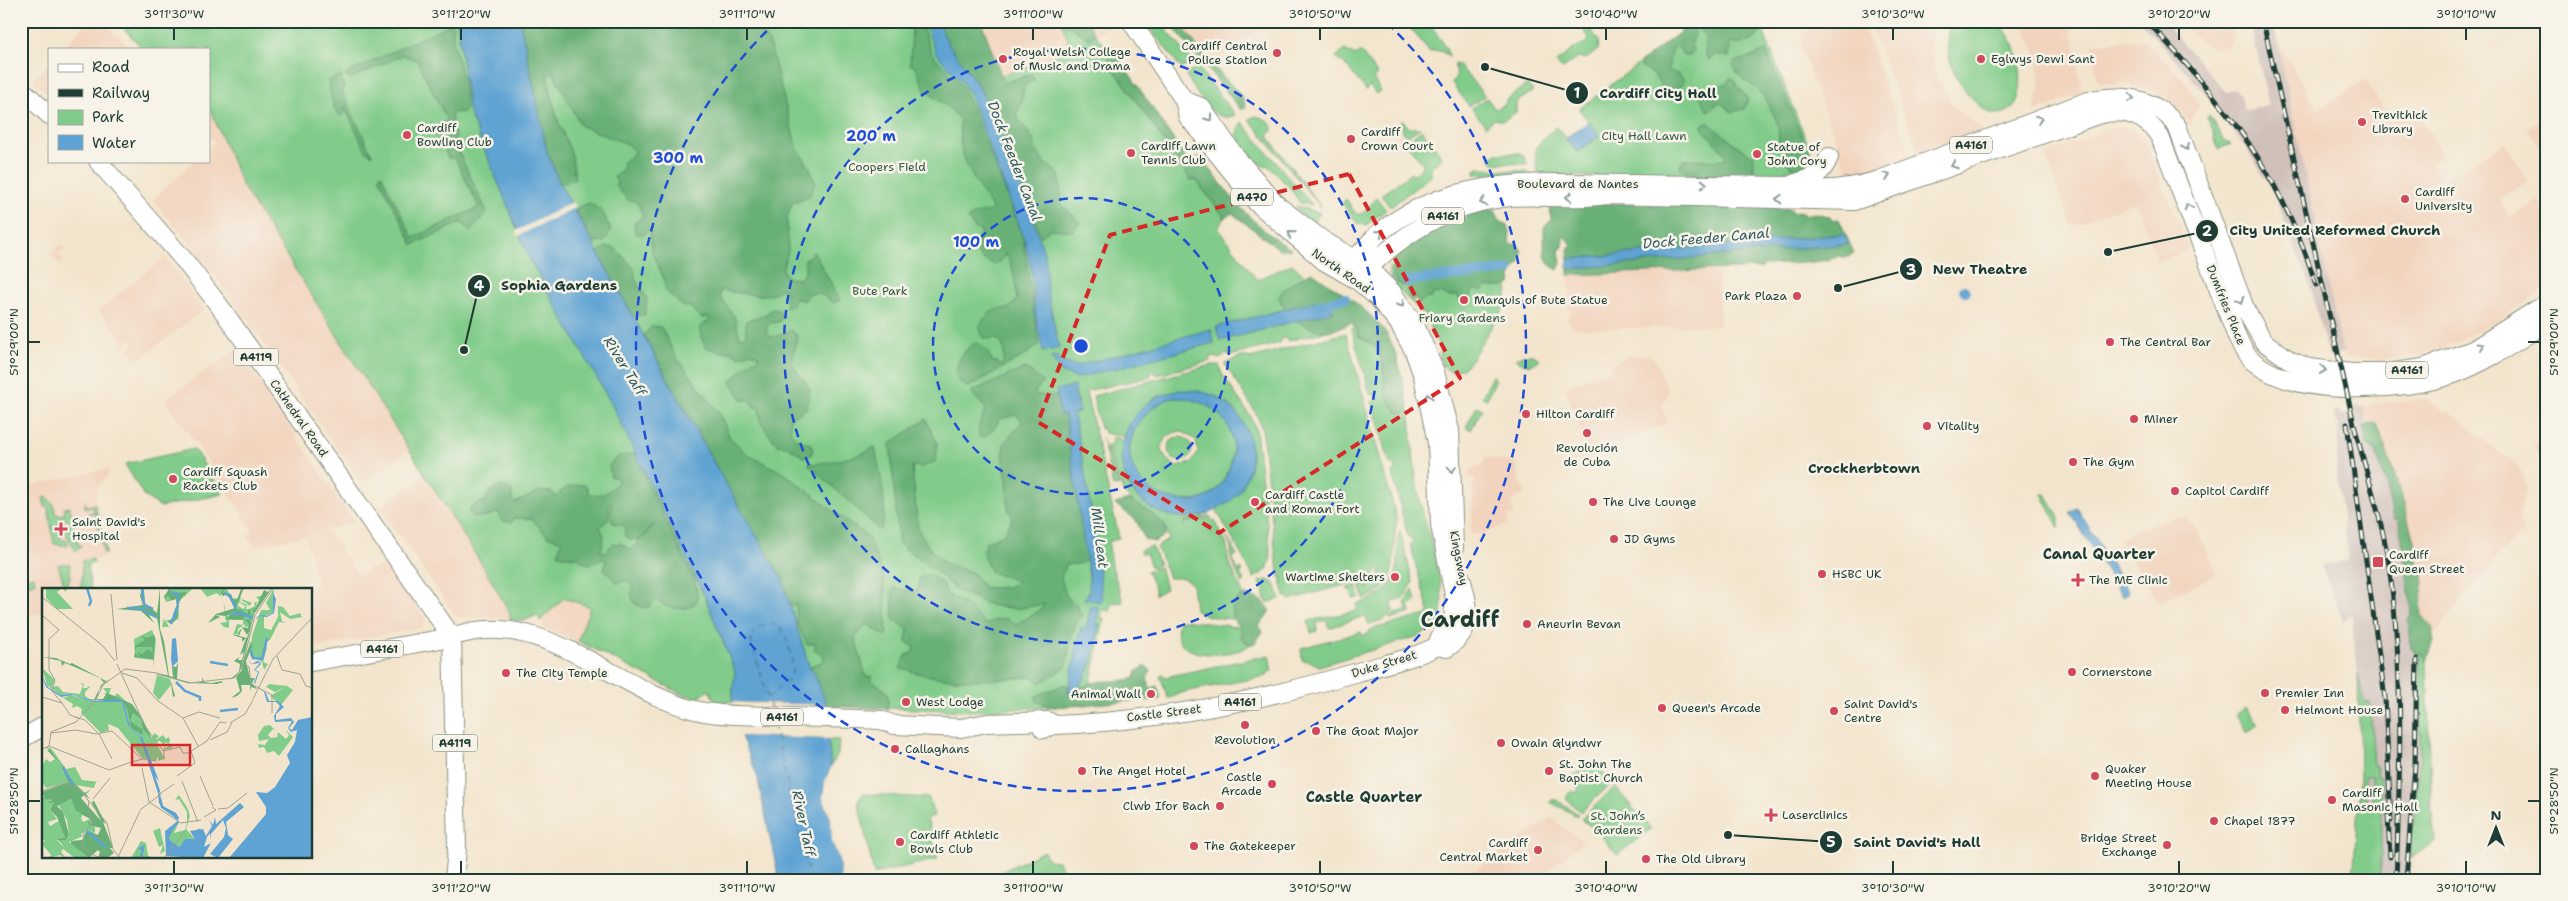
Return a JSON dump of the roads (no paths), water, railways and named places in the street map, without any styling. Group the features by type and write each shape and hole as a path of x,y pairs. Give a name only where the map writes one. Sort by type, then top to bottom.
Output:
{"main road":[{"name":"North Road","path":"1131,21 1184,100 1201,107 1235,156 1278,206 1321,239 1356,270 1385,306 1409,341 1423,376 1437,443"},
{"path":"21,89 48,114"},
{"name":"Dumfries Place","path":"1843,195 1858,186 2073,106 2102,98 2123,97 2141,99 2159,108 2177,126 2240,298 2264,342 2278,354 2309,368 2334,372 2372,374 2423,368 2472,350 2547,304"},
{"name":"Dumfries Place","path":"1843,195 1877,194 2097,115 2117,112 2140,117 2151,125 2160,138 2237,337 2252,360 2269,372 2306,382 2345,388 2383,388 2424,382 2470,367 2509,346 2547,322"},
{"path":"1788,186 1817,176 1823,170 1829,157"},
{"name":"Cathedral Road","path":"99,162 184,260 216,302 452,637"},
{"name":"Boulevard de Nantes","path":"1356,270 1380,233 1410,213 1452,195 1489,186 1555,183 1788,186 1843,195"},
{"name":"Boulevard de Nantes","path":"1356,270 1393,244 1431,221 1457,210 1499,199 1606,195 1843,195"},
{"name":"North Road","path":"1356,270 1391,291 1416,327 1435,372 1448,421"},
{"name":"Kingsway","path":"1437,443 1440,525 1456,607 1450,626 1440,637 1437,646 1446,648 1456,641 1463,632 1470,614 1453,537 1452,457 1448,421"},
{"name":"Castle Street","path":"452,637 470,630 485,629 534,637 576,653 672,704 730,719 838,724 881,720 894,725 961,728 987,723 1048,721 1054,725 1193,710 1260,698 1330,680"},
{"name":"A4161","path":"312,662 452,637"},
{"name":"A4119","path":"452,637 457,849 454,880"},
{"name":"Duke Street","path":"1330,680 1420,653 1437,646"},
{"path":"21,739 42,727"},
{"path":"21,748 42,740"},
{"name":"A4119","path":"457,849 462,880"}],"water":[{"name":"River Taff","path":"457,21 520,21 547,152 560,184 719,472 782,579 810,669 813,670 827,705 732,702 735,671 705,597 610,401 530,260 469,112"},
{"path":"924,21 937,21 949,45 978,85 990,108 1030,210 1045,256 1047,290 1059,348 1043,352 1035,314 1032,275 1024,238 969,93 963,83 936,53"},
{"path":"1588,122 1599,136 1577,152 1566,138"},
{"path":"1844,234 1848,244 1568,269 1568,259"},
{"path":"1324,299 1334,311 1220,341 1216,327"},
{"path":"1211,329 1214,343 1078,378 1062,373 1051,358 1056,356 1061,362 1077,366"},
{"path":"1074,386 1079,412 1071,414 1074,416 1091,509 1098,555 1102,602 1084,599 1089,593 1089,577 1065,415 1060,415 1056,390"},
{"path":"1179,390 1203,392 1216,397 1229,406 1239,417 1246,430 1250,444 1251,459 1242,487 1230,501 1210,513 1189,518 1163,514 1145,504 1125,478 1121,456 1126,433 1137,413 1153,400","holes":["1171,398 1199,402 1211,408 1221,417 1228,427 1232,439 1233,454 1229,469 1220,486 1207,497 1191,501 1169,498 1151,490 1137,476 1131,463 1130,450 1132,437 1137,425 1146,414 1157,405"]},
{"path":"2077,508 2129,592 2122,596 2070,512"},
{"path":"1091,606 1099,607 1096,623 1100,624 1092,662 1084,680 1071,693 1068,693 1081,627 1086,628"},
{"name":"River Taff","path":"741,736 828,739 831,767 825,781 823,798 831,819 833,845 839,859 841,880 779,880 757,775"}],"waterway":[{"name":"Dock Feeder Canal","path":"1407,281 1509,270"},
{"name":"Dock Feeder Canal","path":"1319,305 1345,298"}],"railway":[{"path":"2147,21 2202,82 2248,142 2286,209 2302,245 2316,285"},
{"path":"2263,21 2351,411 2387,552 2394,611 2399,688 2400,764 2396,880"},
{"path":"2347,424 2385,698 2391,821"},
{"path":"2406,880 2415,765 2417,659"},
{"path":"2388,815 2390,857"}],"place":[{"name":"Cardiff Central Police Station","path":"1277,53"},
{"name":"Royal Welsh College of Music and Drama","path":"1003,59"},
{"name":"Eglwys Dewi Sant","path":"1981,59"},
{"name":"Cardiff City Hall","path":"1485,67"},
{"name":"Trevithick Library","path":"2362,122"},
{"name":"Cardiff Bowling Club","path":"407,135"},
{"name":"Cardiff Crown Court","path":"1351,139"},
{"name":"Cardiff Lawn Tennis Club","path":"1131,153"},
{"name":"Statue of John Cory","path":"1757,154"},
{"name":"Cardiff University","path":"2405,199"},
{"name":"City United Reformed Church","path":"2108,252"},
{"name":"New Theatre","path":"1838,288"},
{"name":"Park Plaza","path":"1797,296"},
{"name":"Marquis of Bute Statue","path":"1464,300"},
{"name":"The Central Bar","path":"2110,342"},
{"name":"Sophia Gardens","path":"464,350"},
{"name":"Hilton Cardiff","path":"1526,414"},
{"name":"Miner","path":"2134,419"},
{"name":"Vitality","path":"1927,426"},
{"name":"Revolución de Cuba","path":"1587,433"},
{"name":"The Gym","path":"2073,462"},
{"name":"Cardiff Squash Rackets Club","path":"173,479"},
{"name":"Capitol Cardiff","path":"2175,491"},
{"name":"Cardiff Castle and Roman Fort","path":"1255,502"},
{"name":"The Live Lounge","path":"1593,502"},
{"name":"Saint David's Hospital","path":"61,529"},
{"name":"JD Gyms","path":"1614,539"},
{"name":"Cardiff Queen Street","path":"2378,562"},
{"name":"HSBC UK","path":"1822,574"},
{"name":"Wartime Shelters","path":"1395,577"},
{"name":"The ME Clinic","path":"2078,580"},
{"name":"Aneurin Bevan","path":"1527,624"},
{"name":"Cornerstone","path":"2072,672"},
{"name":"The City Temple","path":"506,673"},
{"name":"Premier Inn","path":"2265,693"},
{"name":"Animal Wall","path":"1151,694"},
{"name":"West Lodge","path":"906,702"},
{"name":"Queen's Arcade","path":"1662,708"},
{"name":"Helmont House","path":"2285,710"},
{"name":"Saint David's Centre","path":"1834,711"},
{"name":"Revolution","path":"1245,725"},
{"name":"The Goat Major","path":"1316,731"},
{"name":"Owain Glyndwr","path":"1501,743"},
{"name":"Callaghans","path":"895,749"},
{"name":"The Angel Hotel","path":"1082,771"},
{"name":"St. John The Baptist Church","path":"1549,771"},
{"name":"Quaker Meeting House","path":"2095,776"},
{"name":"Castle Arcade","path":"1272,784"},
{"name":"Cardiff Masonic Hall","path":"2332,800"},
{"name":"Clwb Ifor Bach","path":"1220,806"},
{"name":"Laserclinics","path":"1771,815"},
{"name":"Chapel 1877","path":"2214,821"},
{"name":"Saint David's Hall","path":"1728,835"},
{"name":"Cardiff Athletic Bowls Club","path":"900,842"},
{"name":"Bridge Street Exchange","path":"2167,845"},
{"name":"The Gatekeeper","path":"1194,846"},
{"name":"Cardiff Central Market","path":"1538,850"},
{"name":"The Old Library","path":"1646,859"}],"district":[{"name":"Crockherbtown","path":"1864,468"},
{"name":"Canal Quarter","path":"2099,554"},
{"name":"Cardiff","path":"1460,619"},
{"name":"Castle Quarter","path":"1364,797"}],"park label":[{"name":"City Hall Lawn","path":"1644,136"},
{"name":"Coopers Field","path":"887,167"},
{"name":"Bute Park","path":"880,291"},
{"name":"Friary Gardens","path":"1462,318"},
{"name":"St. John’s Gardens","path":"1618,823"}],"water label":[{"name":"Mill Leat","path":"1100,538"}]}
